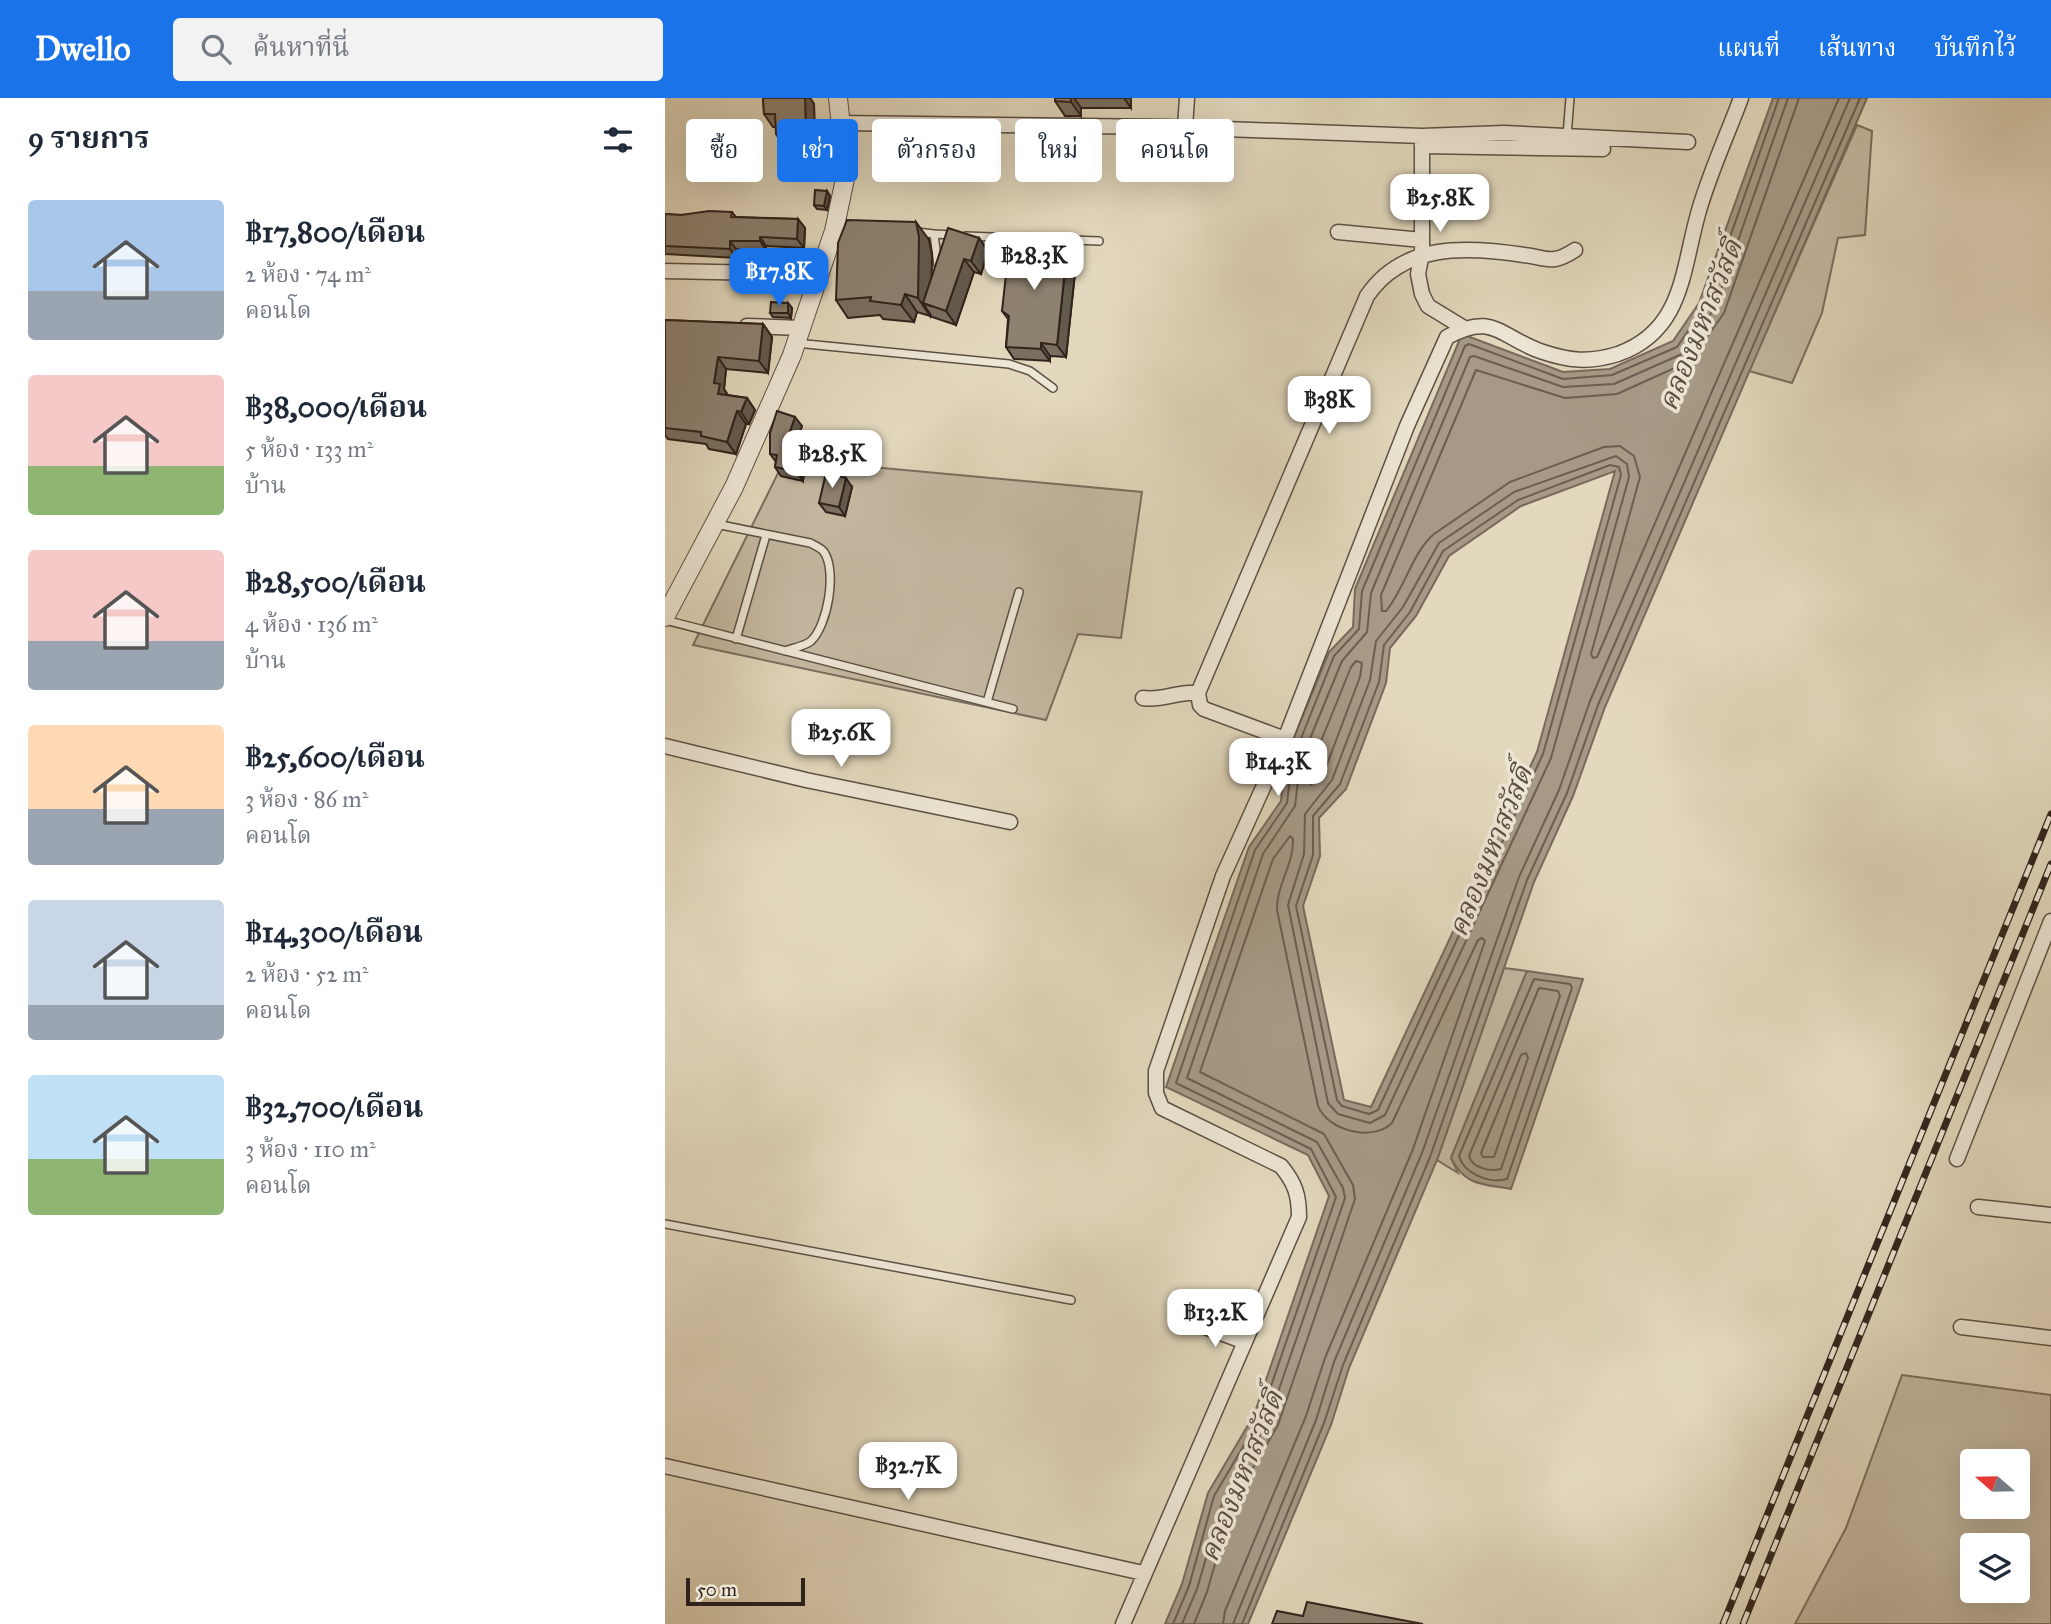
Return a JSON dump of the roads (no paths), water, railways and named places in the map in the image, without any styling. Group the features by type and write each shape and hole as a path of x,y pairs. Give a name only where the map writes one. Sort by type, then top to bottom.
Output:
{"street":[{"path":"838,98 839,119"},
{"path":"1186,119 1187,98"},
{"path":"1122,1624 1299,1217 1299,1199 1294,1181 1281,1166 1162,1108 1156,1093 1156,1071 1223,876 1285,739 1412,414 1447,337 1475,324 1495,328 1528,347 1566,360 1595,361 1628,350 1657,333 1676,300 1699,211 1741,98"},
{"path":"858,123 1116,126"},
{"path":"1234,130 1603,149"},
{"path":"1422,141 1504,133 1688,142"},
{"path":"1422,141 1422,247 1418,274 1428,306 1464,328"},
{"path":"665,618 716,524 798,336 819,274 841,231 845,182"},
{"path":"1338,232 1422,247 1526,255 1546,261 1561,259 1575,250"},
{"path":"1285,739 1205,709 1199,705 1198,693 1367,296 1390,269 1422,247"},
{"path":"665,271 819,274"},
{"path":"733,326 798,336"},
{"path":"1143,698 1161,700 1181,692 1198,693"},
{"path":"665,746 806,780 1010,822"},
{"path":"1957,1159 2051,920"},
{"path":"1978,1208 2051,1215"},
{"path":"1197,1324 1245,1342"},
{"path":"1961,1327 2051,1338"},
{"path":"665,1466 1143,1573"}],"lane":[{"path":"1567,136 1570,98"},
{"path":"910,232 1099,241"},
{"path":"934,234 938,276"},
{"path":"798,336 1009,364 1030,371 1053,388"},
{"path":"716,524 810,543 823,550 828,562 830,595 822,623 810,642 784,651"},
{"path":"736,639 766,535"},
{"path":"987,702 1019,592"},
{"path":"665,618 736,639 1013,709"},
{"path":"665,1224 1071,1300"}],"water":[{"name":"คลองมหาสวัสดิ์","path":"1773,98 1867,98 1605,707 1573,796 1534,882 1437,1160 1349,1368 1331,1425 1248,1624 1165,1624 1182,1584 1208,1493 1254,1415 1329,1196 1308,1155 1166,1087 1249,847 1281,801 1285,759 1329,652 1353,627 1355,589 1462,334 1563,372 1610,369 1673,341 1699,303","holes":["1615,471 1537,752 1371,1107 1344,1100 1303,906 1320,856 1319,818 1346,789 1386,683 1390,648 1416,616 1449,556 1521,506"]},
{"path":"1527,971 1583,979 1511,1189 1469,1179 1451,1158"}],"railway":[{"path":"1723,1624 2051,814"},
{"path":"1743,1624 2051,864"}]}
